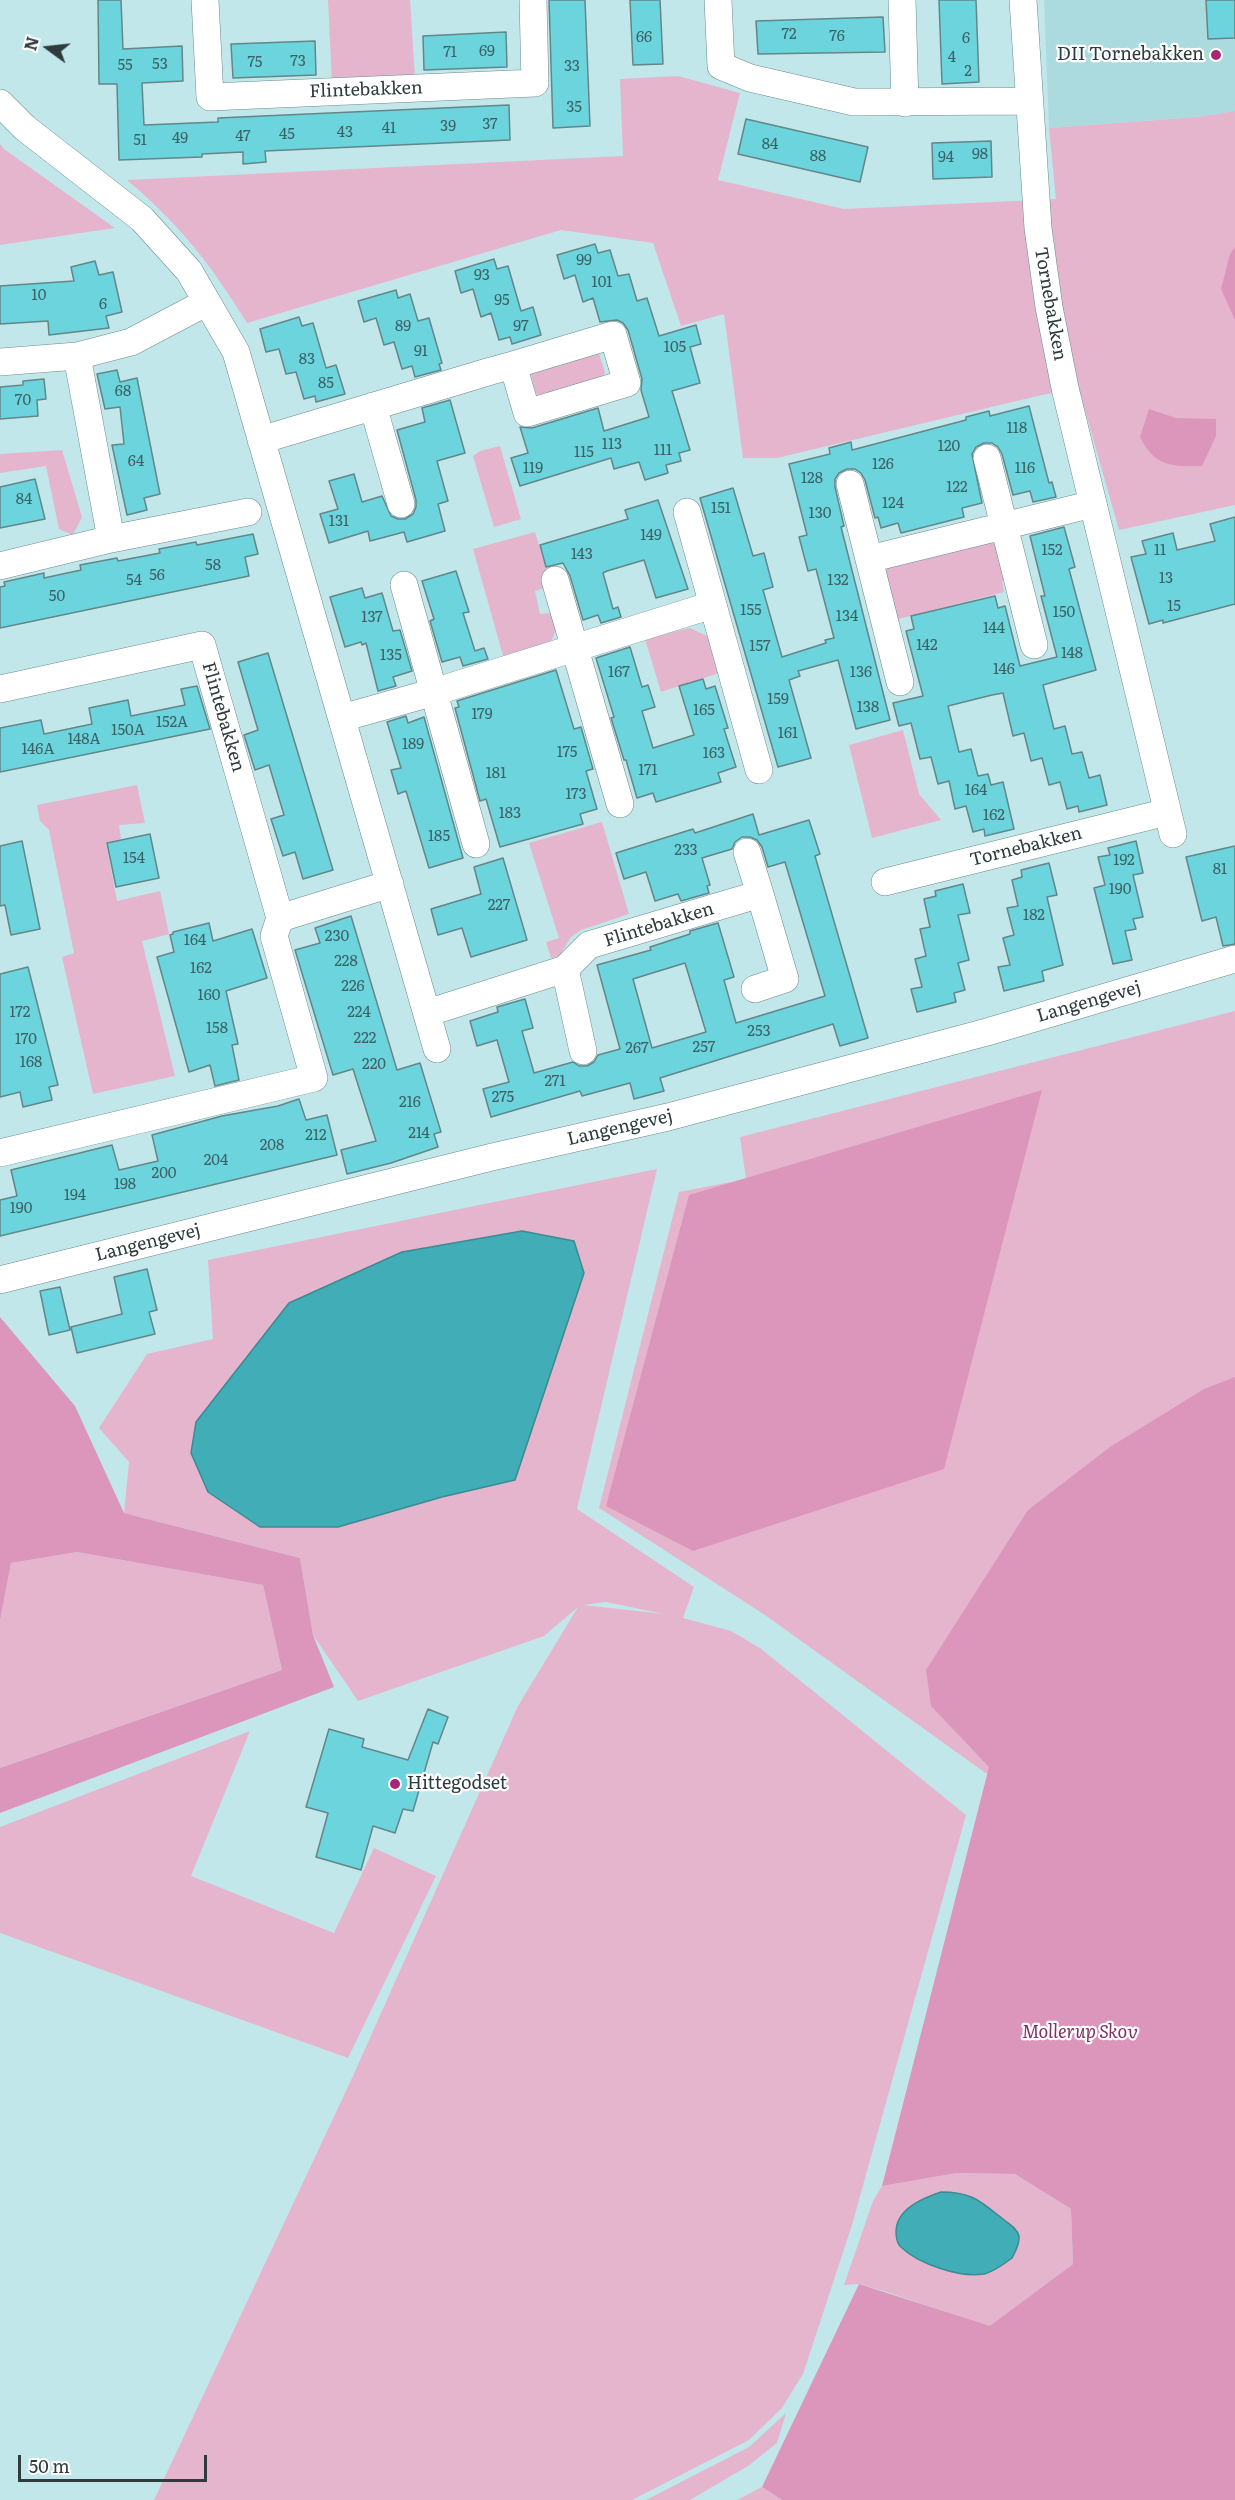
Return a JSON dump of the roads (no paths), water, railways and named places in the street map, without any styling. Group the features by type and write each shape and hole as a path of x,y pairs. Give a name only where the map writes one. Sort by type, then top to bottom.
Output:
{"street":[{"name":"Flintebakken","path":"205,0 210,97 536,83 532,0"},
{"path":"718,0 721,66 750,78 854,102 1028,101"},
{"path":"902,0 905,103"},
{"name":"Tornebakken","path":"885,882 1170,823 1065,388 1049,308 1038,228 1023,0"},
{"path":"0,103 25,128 142,219 189,271 236,352 436,1049"},
{"path":"0,362 77,356 131,342 207,302"},
{"path":"77,356 111,539"},
{"path":"261,440 513,365"},
{"path":"373,406 401,504"},
{"path":"987,458 1034,645"},
{"path":"850,484 900,682"},
{"path":"869,559 1093,504"},
{"path":"687,512 759,770"},
{"path":"0,566 111,539 248,513"},
{"path":"555,580 620,804"},
{"path":"404,585 476,844"},
{"path":"342,718 434,692 712,605"},
{"name":"Flintebakken","path":"0,689 202,645 280,918 274,936 314,1078 0,1153"},
{"path":"747,852 786,979 755,989"},
{"path":"280,918 390,884"},
{"name":"Flintebakken","path":"427,1013 565,969 590,945 760,894"},
{"name":"Langengevej","path":"0,1280 492,1157 668,1118 987,1032 1235,959"},
{"path":"565,969 583,1051"}],"water":[{"path":"522,1231 574,1241 584,1273 515,1480 442,1497 338,1527 260,1527 208,1492 191,1453 196,1422 289,1303 402,1252"},
{"path":"941,2192 952,2192 975,2199 1012,2226 1018,2233 1019,2239 1012,2258 984,2274 963,2274 929,2264 902,2248 896,2234 900,2217 919,2201"}],"place":[{"name":"DII Tornebakken","path":"1216,55"},
{"name":"Hittegodset","path":"395,1784"}],"park label":[{"name":"Mollerup Skov","path":"1080,2033"}]}
